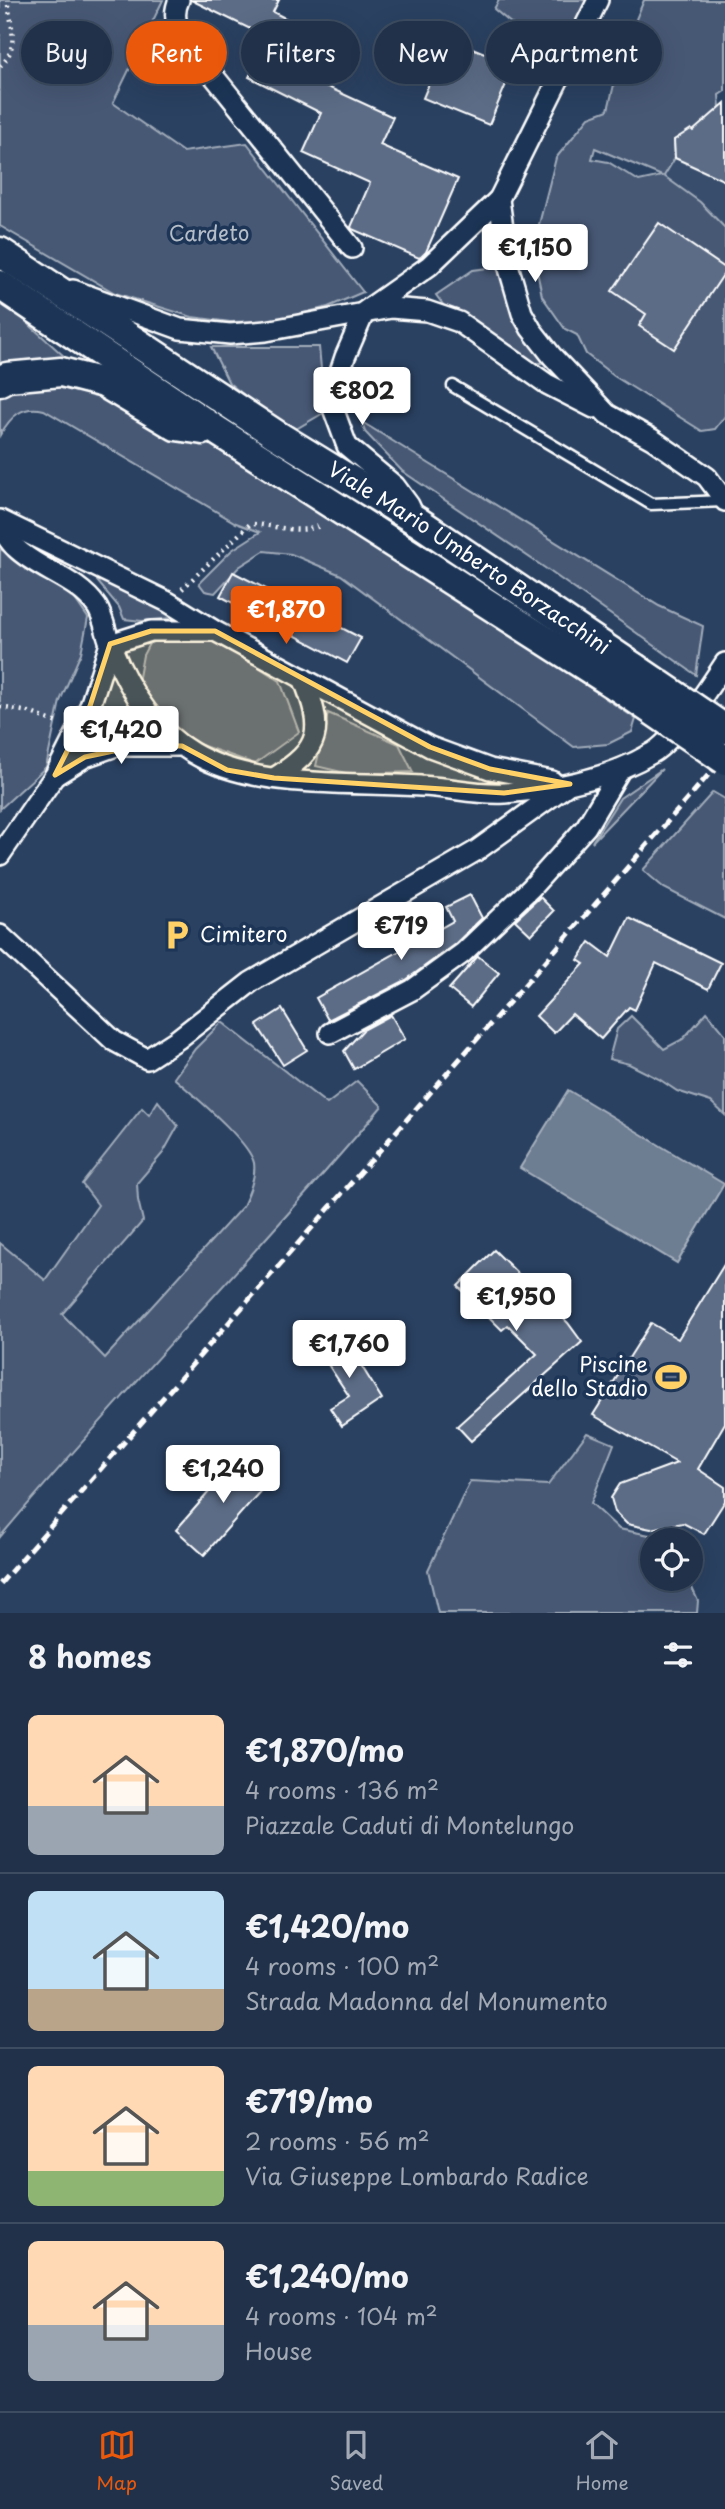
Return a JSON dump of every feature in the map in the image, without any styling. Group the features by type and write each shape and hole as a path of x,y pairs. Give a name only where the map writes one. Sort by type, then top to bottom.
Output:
{"main road":[{"name":"Viale Mario Umberto Borzacchini","path":"0,252 275,434 417,521 626,678 725,760"},
{"name":"Viale Mario Umberto Borzacchini","path":"0,285 342,511 626,678 725,729"},
{"path":"0,381 7,377 61,372 104,383 176,426 219,432"}],"street":[{"path":"180,0 176,7 176,26 188,44 352,248"},
{"path":"417,521 395,486 347,446 334,411 334,390 365,312 429,266 499,199 598,0"},
{"path":"499,199 508,265 522,313 552,356 607,414"},
{"path":"42,279 180,329 230,334 266,331 391,308 427,311 459,322 547,384 652,439 707,477 725,501"},
{"path":"0,520 169,601 215,631 430,747 490,769 570,784"},
{"path":"0,527 16,548 85,592 99,609 127,683 157,725 192,753 227,769 274,778 504,793 570,784 620,769 655,752 673,733 725,663"},
{"path":"110,644 151,631 215,631"},
{"path":"0,855 55,775 78,731 90,706 110,644"},
{"path":"274,778 298,763 310,750 316,732 315,707 303,678"},
{"path":"55,775 85,757 116,746 183,746"},
{"path":"330,1033 412,990 463,953 531,888 586,827 620,769"},
{"path":"0,935 114,1041 147,1059 178,1040 251,982 476,851 570,784"}],"lane":[{"path":"453,386 651,505 725,501"}],"path":[{"path":"0,66 14,46 7,0"},
{"path":"169,601 250,524 314,529 342,511"},
{"path":"0,707 29,712 78,731"}],"highlighted area":[{"path":"151,631 215,631 430,747 490,769 570,784 504,793 274,778 227,770 182,746 142,745 85,757 55,775 90,706 110,644"}],"shaded area":[{"path":"675,158 725,181 725,228 663,177"},
{"path":"568,1090 724,1184 677,1263 520,1168"}],"green space":[{"name":"Cardeto","path":"0,0 163,0 153,21 126,21 126,76 113,103 183,152 247,143 363,292 328,307 271,321 230,322 192,317 115,293 0,226"},
{"path":"499,0 600,0 593,21 508,21 494,9"},
{"path":"644,0 725,0 725,91 719,95 720,107 700,136 691,130 674,140 675,158 664,176 700,202 725,228 725,416 715,429 702,431 614,376 586,354 577,335 565,329 542,296 537,271 536,236 556,158 589,117 608,110 614,84 662,84 662,21 635,21","holes":["595,148 662,176 639,181 608,162 592,159"]},
{"path":"511,265 544,363 514,363 453,318 436,295 473,270"},
{"path":"0,298 65,357 12,374 0,381"},
{"path":"211,347 319,347 325,412 296,429 229,383"},
{"path":"69,381 153,422 232,452 410,566 636,719 632,732 608,744 574,747 341,575 291,554 264,551 239,567 215,593 205,591 199,583 232,550 260,532 236,523 44,410 23,411 8,422 0,435 0,389"},
{"path":"362,422 659,606 703,626 696,675 402,471 365,432"},
{"path":"0,549 70,592 88,618 81,653 60,701 46,767 0,809"},
{"path":"98,575 174,610 172,618 142,621 124,619 119,607 97,581"},
{"path":"197,627 280,681 299,732 255,764 181,738 137,688 143,655 152,638"},
{"path":"328,713 399,744 413,772 350,774 316,766"},
{"path":"662,769 592,842 620,798"},
{"path":"713,792 725,799 725,919 664,888 643,870"},
{"path":"707,1012 725,1034 725,1115 711,1102 677,1091 629,1064 609,1059 617,1029 631,1016 664,1049 683,1039"},
{"path":"222,1022 327,1104 357,1081 382,1106 0,1537 0,1243 45,1280 98,1205 82,1184 142,1108 149,1115 158,1101 178,1126 163,1153 137,1183 143,1221 62,1314 105,1358 243,1206 250,1190 254,1163 250,1154 219,1119 174,1078 195,1049"},
{"path":"587,1433 614,1444 591,1503 619,1529 640,1533 640,1591 693,1591 698,1601 697,1613 438,1613 428,1570 470,1481 548,1485"}],"building":[{"path":"191,0 279,0 273,12 291,21 241,21 241,24"},
{"path":"472,48 486,54 486,84 506,84 489,125 423,98 429,84 472,84"},
{"path":"263,84 321,84 393,117 380,145 458,179 426,252 421,257 352,229 370,183 303,153 321,113"},
{"path":"725,103 725,181 675,158 674,140 691,129 693,131"},
{"path":"659,223 725,268 725,272 674,349 639,326 646,314 612,291"},
{"path":"233,572 361,638 347,663 220,596"},
{"path":"470,895 482,918 455,944 406,980 328,1020 316,998 453,921 446,907"},
{"path":"540,897 554,911 531,935 515,920"},
{"path":"629,918 721,963 708,989 656,963 635,1010 629,1007 601,1039 572,1014 554,1033 536,1016 584,964 578,960 590,942 610,957"},
{"path":"478,956 499,973 471,1007 449,989"},
{"path":"282,1009 307,1050 283,1065 257,1025"},
{"path":"391,1015 405,1039 354,1069 344,1051 363,1030"},
{"path":"494,1250 568,1323 582,1342 471,1441 457,1426 537,1354 508,1325 502,1330 458,1286"},
{"name":"Piscine dello Stadio","path":"725,1263 725,1423 698,1469 725,1487 725,1501 704,1534 703,1528 693,1528 683,1523 656,1528 627,1524 615,1512 611,1498 620,1484 677,1463 593,1415 651,1323 678,1339"},
{"path":"341,1333 382,1399 342,1426 330,1408 349,1396 317,1348"},
{"path":"241,1455 270,1480 204,1555 176,1530"}],"railway":[{"path":"0,1584 725,756"}],"place":[{"name":"Cimitero","path":"177,935"},
{"name":"Piscine dello Stadio","path":"671,1377"}]}
